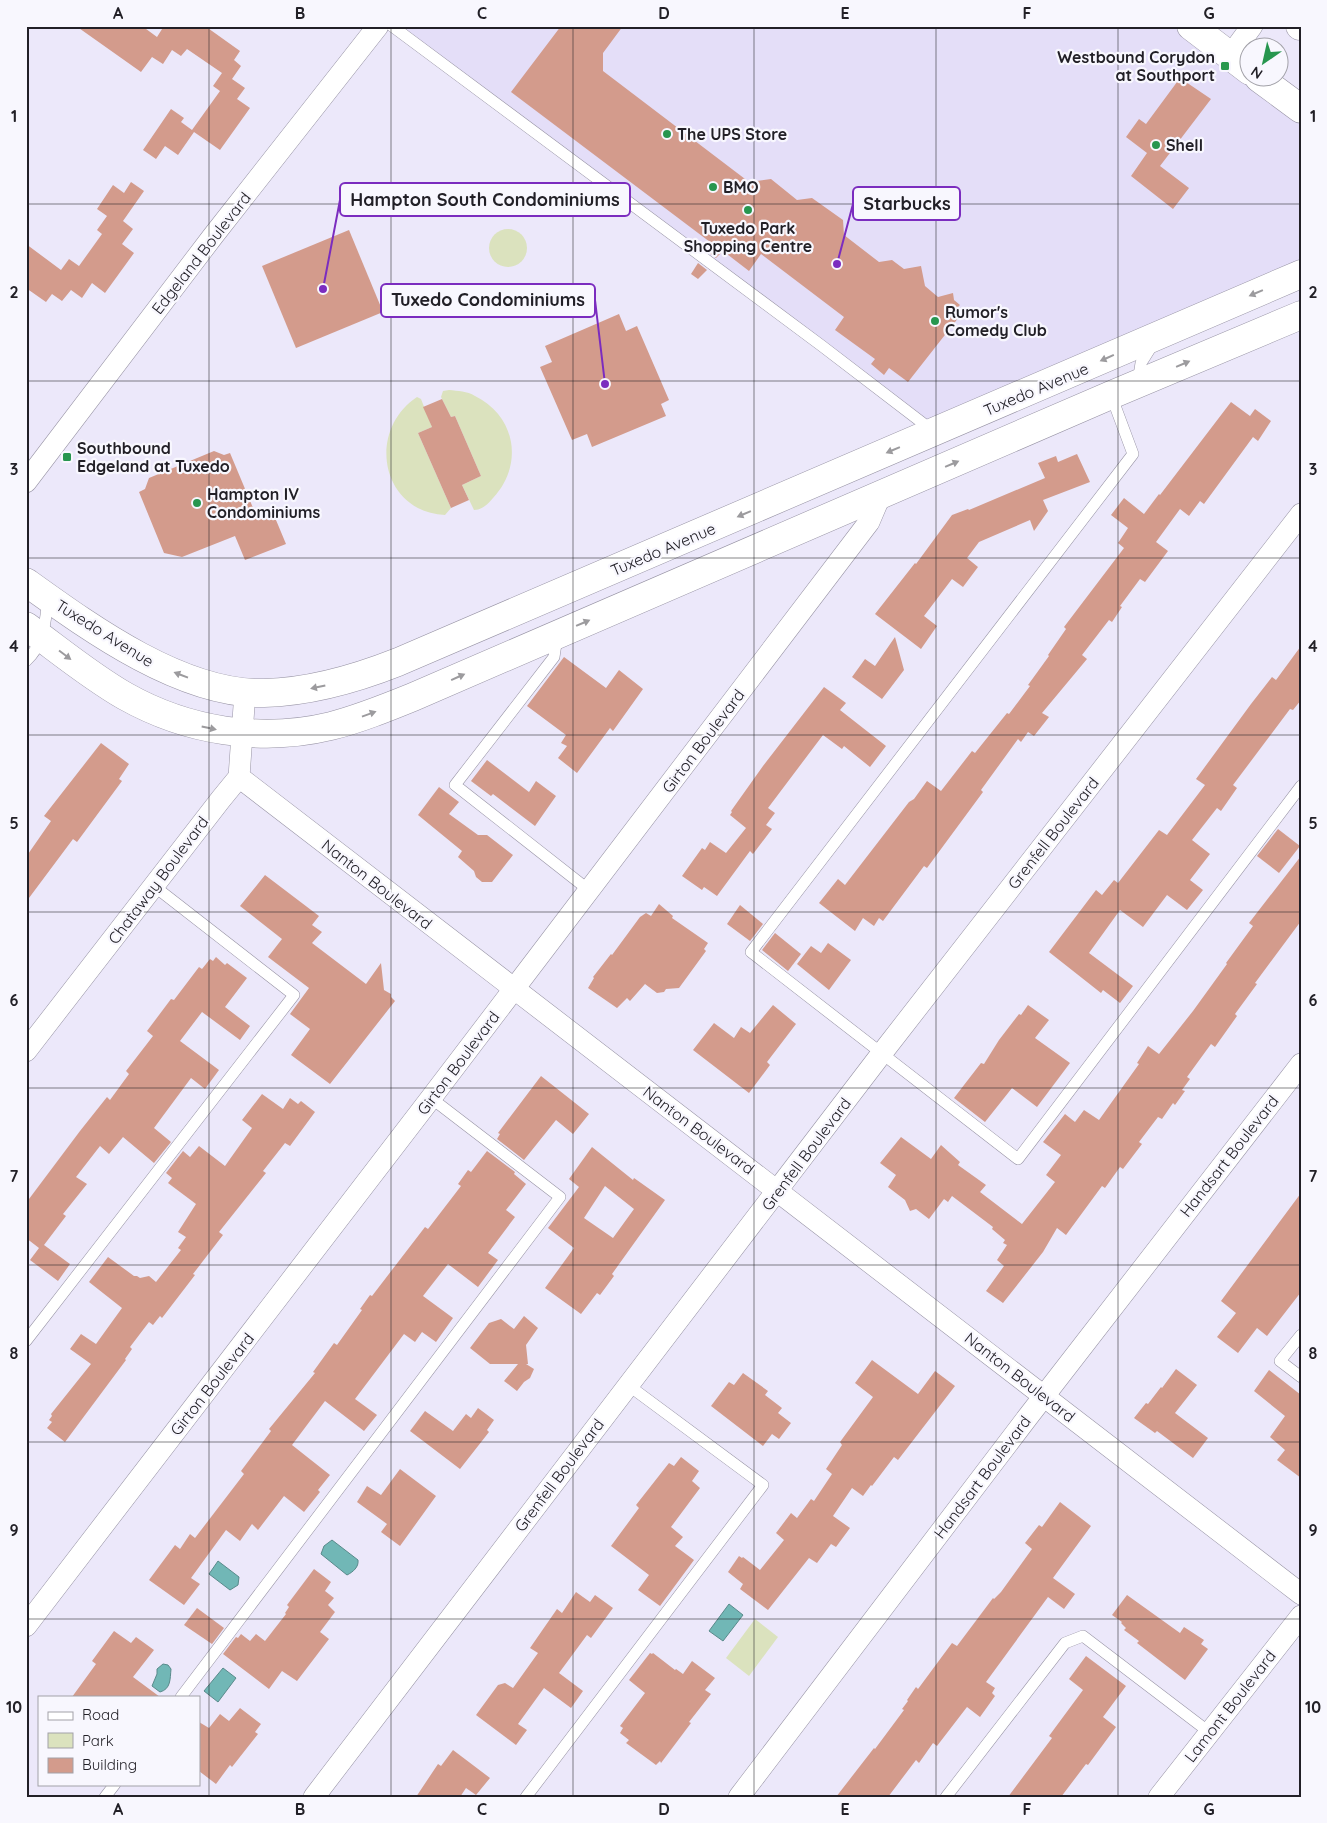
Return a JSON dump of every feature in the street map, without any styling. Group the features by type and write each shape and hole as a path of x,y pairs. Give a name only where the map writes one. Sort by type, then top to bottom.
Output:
{"main road":[{"path":"1191,26 1240,63"},
{"path":"1273,88 1301,109"},
{"name":"Tuxedo Avenue","path":"26,582 128,651 155,665 209,685 245,692 264,693 313,688 358,677 382,668 1301,274"},
{"path":"34,632 90,674 126,696 186,723 214,730 243,733 307,730 330,726 413,697 1111,395 1301,315"}],"street":[{"name":"Edgeland Boulevard","path":"26,482 378,26"},
{"path":"1248,38 1252,26"},
{"name":"Girton Boulevard","path":"26,1626 590,891 869,522 881,494"},
{"name":"Grenfell Boulevard","path":"314,1797 882,1053 1301,514"},
{"path":"239,777 245,692"},
{"name":"Chataway Boulevard","path":"26,1051 239,777"},
{"name":"Nanton Boulevard","path":"239,777 1301,1594"},
{"name":"Handsart Boulevard","path":"739,1797 1301,1064"},
{"name":"Lamont Boulevard","path":"1159,1797 1301,1616"}],"lane":[{"path":"392,26 822,346 934,432"},
{"path":"1138,384 1141,363 1158,335"},
{"path":"1111,395 1133,454 751,952 1018,1159 1301,786"},
{"path":"26,661 33,654 34,632 48,598"},
{"path":"558,634 554,657 455,785 590,891"},
{"path":"26,1342 294,995 154,886"},
{"path":"182,1696 560,1197 431,1098"},
{"path":"1301,1335 1280,1361 1301,1377"},
{"path":"526,1797 763,1485 628,1385"},
{"path":"946,1797 1064,1643 1083,1636 1209,1732"},
{"path":"106,1797 114,1786"}],"shaded area":[{"path":"397,26 1173,26 1240,77 1240,88 1255,88 1301,123 1301,269 934,432"},
{"path":"332,1540 358,1560 358,1565 347,1575 321,1554 324,1546"},
{"path":"218,1561 239,1577 238,1585 230,1590 209,1574"},
{"path":"729,1604 743,1615 723,1641 709,1631"},
{"path":"163,1664 168,1665 171,1669 168,1686 164,1691 160,1692 152,1686 157,1669"},
{"path":"223,1668 236,1678 218,1702 204,1691"}],"green space":[{"path":"508,229 522,234 527,248 522,262 508,267 494,262 489,248 494,234"},
{"path":"443,391 469,393 489,405 507,428 511,442 512,456 509,471 503,485 489,502 477,510 474,510 462,485 481,476 455,416 451,417 441,397"},
{"path":"417,397 421,399 432,427 418,433 451,508 445,515 423,510 406,500 395,485 388,468 387,448 391,429 401,412"},
{"path":"755,1619 778,1637 749,1676 726,1658"}],"building":[{"path":"76,26 142,26 157,37 164,26 205,26 240,51 234,60 241,66 232,79 245,88 237,99 250,108 220,150 194,132 178,155 165,146 156,159 143,150 171,109 184,118 181,122 192,130 220,91 213,86 222,73 187,49 181,56 172,50 163,64 152,57 141,72"},
{"name":"Tuxedo Park Shopping Centre","path":"561,26 623,26 603,53 603,71 749,182 771,179 797,200 812,198 843,220 844,235 879,262 892,260 904,269 921,266 925,286 938,297 953,293 954,300 960,305 953,312 959,317 908,382 889,368 884,375 871,364 875,359 835,330 844,317 761,254 749,271 723,251 716,258 705,250 710,242 511,92"},
{"name":"Shell","path":"1180,78 1211,99 1160,166 1189,188 1173,209 1131,176 1147,153 1126,137 1139,119 1146,124"},
{"path":"131,182 144,191 123,221 133,229 122,244 134,253 105,293 92,283 82,298 71,290 62,301 52,294 46,302 26,288 26,244 61,270 69,259 79,266 102,234 97,230 107,216 97,209 113,185 124,193"},
{"path":"349,230 383,312 296,348 262,266"},
{"path":"698,263 707,270 698,279 691,274"},
{"path":"619,314 626,331 637,326 669,400 661,404 666,416 592,447 587,434 572,440 540,367 552,362 545,346"},
{"path":"442,399 451,417 455,416 481,476 462,485 469,500 451,508 418,433 432,427 423,407"},
{"path":"1231,402 1250,416 1255,409 1271,421 1258,441 1253,437 1204,504 1200,501 1189,516 1180,509 1156,542 1168,551 1145,582 1140,579 1120,606 1122,607 1112,622 1109,620 1082,655 1087,659 1042,713 1049,717 1034,736 1028,732 1021,742 1018,739 981,790 983,792 927,868 924,866 883,921 879,918 874,926 863,918 855,931 819,903 838,879 845,885 927,781 941,791 972,751 975,753 1007,713 1009,714 1049,656 1066,629 1064,627 1124,548 1118,543 1128,528 1111,515 1124,498 1144,514"},
{"name":"Hampton IV Condominiums","path":"214,451 224,455 230,453 256,515 276,520 286,544 245,560 235,536 182,557 164,553 139,492 145,489 149,478"},
{"path":"1077,454 1090,482 1043,500 1048,511 1034,531 1030,520 979,542 967,558 978,567 963,587 952,579 924,616 937,626 921,649 875,614 916,564 952,515 969,510 1045,478 1038,463 1056,456 1058,462"},
{"path":"895,637 904,670 882,699 852,677 865,659 875,666"},
{"path":"1301,646 1301,700 1293,710 1290,709 1233,785 1237,788 1221,811 1217,808 1192,840 1210,854 1190,880 1203,890 1187,910 1167,895 1143,927 1120,910 1089,953 1133,986 1120,1003 1103,990 1101,993 1049,952 1096,890 1102,895 1114,880 1118,883 1159,830 1167,835 1205,785 1196,779 1272,677 1276,680"},
{"path":"564,657 606,688 619,670 643,689 613,731 610,728 577,773 558,758 567,746 561,743 566,735 527,706"},
{"path":"824,687 846,703 840,710 886,746 870,767 844,746 842,749 823,735 768,808 775,813 766,825 772,829 753,854 750,851 717,896 704,887 702,890 682,876 702,848 705,850 710,842 726,853 746,828 730,815 731,811"},
{"path":"101,743 129,764 119,779 122,781 77,842 73,839 26,902 26,857 51,821 44,816"},
{"path":"487,760 529,792 536,781 556,796 535,826 493,794 491,796 471,781"},
{"path":"439,787 459,802 449,814 478,835 487,835 513,855 492,882 482,882 476,877 474,871 458,857 462,851 418,815"},
{"path":"1278,829 1300,846 1279,873 1257,856"},
{"path":"1301,856 1301,921 1255,983 1257,984 1235,1014 1237,1016 1215,1047 1211,1044 1187,1077 1190,1079 1182,1090 1185,1091 1175,1105 1173,1103 1162,1119 1158,1117 1139,1142 1142,1144 1123,1169 1120,1167 1105,1188 1102,1186 1066,1235 1057,1228 1043,1252 1003,1303 986,1291 1004,1266 997,1260 1007,1245 1003,1243 1005,1240 992,1229 993,1227 952,1196 948,1202 944,1199 929,1219 916,1209 910,1211 905,1200 888,1187 896,1175 880,1163 901,1137 931,1159 941,1145 960,1162 958,1165 986,1185 980,1192 1022,1224 1055,1182 1046,1175 1061,1155 1043,1142 1065,1114 1075,1122 1084,1110 1099,1120 1139,1064 1137,1063 1148,1046 1159,1054 1227,964 1253,926 1249,923"},
{"path":"265,875 319,916 312,925 322,932 312,943 366,984 381,963 384,990 391,994 395,1001 330,1084 291,1055 310,1029 290,1014 309,988 268,957 282,939 240,906"},
{"path":"659,904 673,916 672,918 708,943 704,949 706,951 679,988 666,989 664,992 657,993 645,984 630,1001 627,998 617,1008 588,988 593,977 640,917 646,913 651,916"},
{"path":"740,905 763,924 750,941 727,924"},
{"path":"775,933 801,954 788,971 762,950"},
{"path":"828,943 851,960 829,990 797,964 811,946 821,953"},
{"path":"216,957 225,965 227,963 247,978 225,1007 250,1026 240,1040 202,1012 180,1041 219,1070 205,1089 191,1078 154,1128 171,1142 154,1163 123,1137 109,1154 100,1146 76,1177 87,1184 63,1214 66,1216 44,1245 70,1264 58,1281 30,1260 39,1248 26,1238 26,1203 107,1097 110,1100 129,1074 126,1071 153,1036 147,1031 171,999 174,1000 199,967 202,969 210,959 213,961"},
{"path":"773,1005 796,1024 767,1062 770,1065 749,1093 693,1050 714,1023 734,1038 741,1027 750,1033"},
{"path":"1028,1005 1049,1020 1035,1038 1070,1063 1037,1107 1012,1088 985,1122 954,1098 981,1063 984,1064 999,1040"},
{"path":"541,1076 589,1114 573,1134 556,1120 524,1160 497,1139 500,1134 498,1133"},
{"path":"262,1094 283,1109 290,1098 298,1104 301,1101 315,1112 290,1146 285,1143 263,1171 266,1173 219,1232 223,1235 193,1274 195,1275 162,1318 160,1316 153,1325 149,1322 130,1347 132,1349 126,1360 65,1442 47,1428 52,1422 49,1420 52,1416 51,1414 91,1364 70,1349 81,1334 96,1344 122,1308 89,1282 108,1257 134,1276 140,1278 149,1276 156,1282 181,1250 178,1248 186,1237 178,1232 196,1204 168,1183 172,1178 166,1173 183,1151 190,1157 199,1146 225,1166 252,1128 242,1120"},
{"path":"592,1147 633,1180 634,1178 665,1200 612,1274 614,1276 600,1295 597,1293 581,1314 545,1288 574,1248 548,1228 579,1187 569,1179","holes":["605,1186 634,1209 613,1238 584,1218"]},
{"path":"487,1151 515,1172 514,1174 526,1184 506,1210 515,1217 488,1253 498,1260 478,1287 448,1264 423,1296 453,1318 436,1342 422,1332 415,1342 404,1334 355,1399 377,1415 364,1431 325,1401 292,1445 330,1475 318,1490 320,1492 304,1512 284,1496 258,1530 252,1524 240,1541 226,1530 191,1578 200,1584 184,1605 149,1580 175,1545 180,1549 190,1534 195,1538 244,1474 241,1471 271,1431 269,1429 315,1373 313,1372 334,1343 337,1345 362,1310 360,1309 370,1295 372,1296 425,1227 428,1229 461,1186 458,1184 468,1170 471,1172"},
{"path":"1301,1193 1301,1292 1267,1336 1257,1328 1238,1353 1217,1337 1236,1313 1221,1301"},
{"path":"524,1316 538,1328 526,1345 528,1364 526,1364 534,1369 530,1378 517,1391 504,1381 518,1364 490,1364 470,1348 489,1323 501,1319 514,1329"},
{"path":"872,1360 918,1394 935,1371 955,1386 898,1460 894,1457 863,1496 852,1488 833,1516 850,1528 836,1547 831,1544 817,1563 809,1558 768,1610 740,1589 743,1584 728,1572 739,1556 760,1570 784,1540 776,1533 791,1513 797,1518 811,1499 814,1501 832,1474 826,1469 842,1445 840,1442 873,1397 855,1383"},
{"path":"1176,1369 1197,1385 1175,1413 1208,1438 1193,1458 1157,1431 1155,1433 1134,1418 1162,1388"},
{"path":"1269,1370 1301,1395 1301,1478 1277,1460 1285,1450 1270,1437 1285,1416 1254,1391"},
{"path":"743,1373 768,1391 765,1395 782,1408 778,1413 791,1423 779,1439 772,1434 763,1446 711,1406 729,1382 734,1385"},
{"path":"478,1408 494,1420 487,1430 489,1432 460,1469 410,1431 425,1411 453,1431 466,1414 471,1418"},
{"path":"681,1457 699,1471 692,1481 700,1488 671,1527 683,1537 675,1546 694,1560 660,1606 638,1590 649,1575 611,1546 639,1508 636,1505 669,1463 674,1466"},
{"path":"400,1469 436,1496 400,1546 381,1532 387,1524 357,1502 367,1486 381,1495"},
{"path":"1060,1502 1091,1526 1053,1578 1075,1594 1064,1609 1048,1597 986,1682 995,1688 992,1693 995,1696 980,1717 967,1707 937,1746 933,1743 919,1763 916,1760 888,1797 836,1797 904,1710 902,1709 916,1687 918,1689 952,1643 957,1646 993,1598 1001,1592 1032,1549 1025,1543 1039,1525 1042,1527"},
{"path":"314,1569 331,1582 325,1591 334,1598 328,1605 335,1612 320,1632 329,1639 297,1681 282,1671 269,1689 223,1654 236,1637 238,1638 241,1634 250,1641 256,1634 265,1641 286,1614 289,1607 287,1605"},
{"path":"576,1592 590,1602 595,1595 613,1608 591,1638 587,1635 559,1673 583,1691 571,1708 544,1688 518,1724 527,1730 516,1745 476,1715 498,1685 505,1683 513,1688 538,1653 530,1648 557,1609 562,1613"},
{"path":"1127,1595 1180,1633 1184,1627 1204,1640 1201,1644 1208,1649 1185,1680 1137,1643 1139,1641 1124,1630 1126,1628 1122,1622 1112,1615"},
{"path":"197,1608 224,1628 212,1644 184,1625"},
{"path":"114,1631 131,1643 136,1637 154,1650 133,1677 159,1696 73,1696 96,1664 92,1661"},
{"path":"650,1653 653,1653 683,1674 692,1661 715,1678 705,1690 711,1694 661,1763 660,1761 656,1765 626,1743 629,1740 620,1733 623,1728 620,1726 645,1693 629,1680"},
{"path":"1086,1656 1126,1686 1103,1717 1116,1727 1061,1797 1008,1797 1052,1738 1049,1736 1083,1690 1069,1679"},
{"path":"240,1708 261,1724 255,1732 258,1734 232,1767 230,1765 216,1784 200,1772 200,1723 209,1728 220,1714 229,1721"},
{"path":"453,1750 490,1778 476,1795 466,1788 460,1797 416,1797 438,1764 441,1766"}],"place":[{"name":"Westbound Corydon at Southport","path":"1225,66"},
{"name":"The UPS Store","path":"667,134"},
{"name":"Shell","path":"1156,145"},
{"name":"BMO","path":"713,187"},
{"name":"Tuxedo Park Shopping Centre","path":"748,210"},
{"name":"Starbucks","path":"837,264"},
{"name":"Hampton South Condominiums","path":"323,289"},
{"name":"Rumor's Comedy Club","path":"935,321"},
{"name":"Tuxedo Condominiums","path":"605,384"},
{"name":"Southbound Edgeland at Tuxedo","path":"67,457"},
{"name":"Hampton IV Condominiums","path":"197,503"}]}
